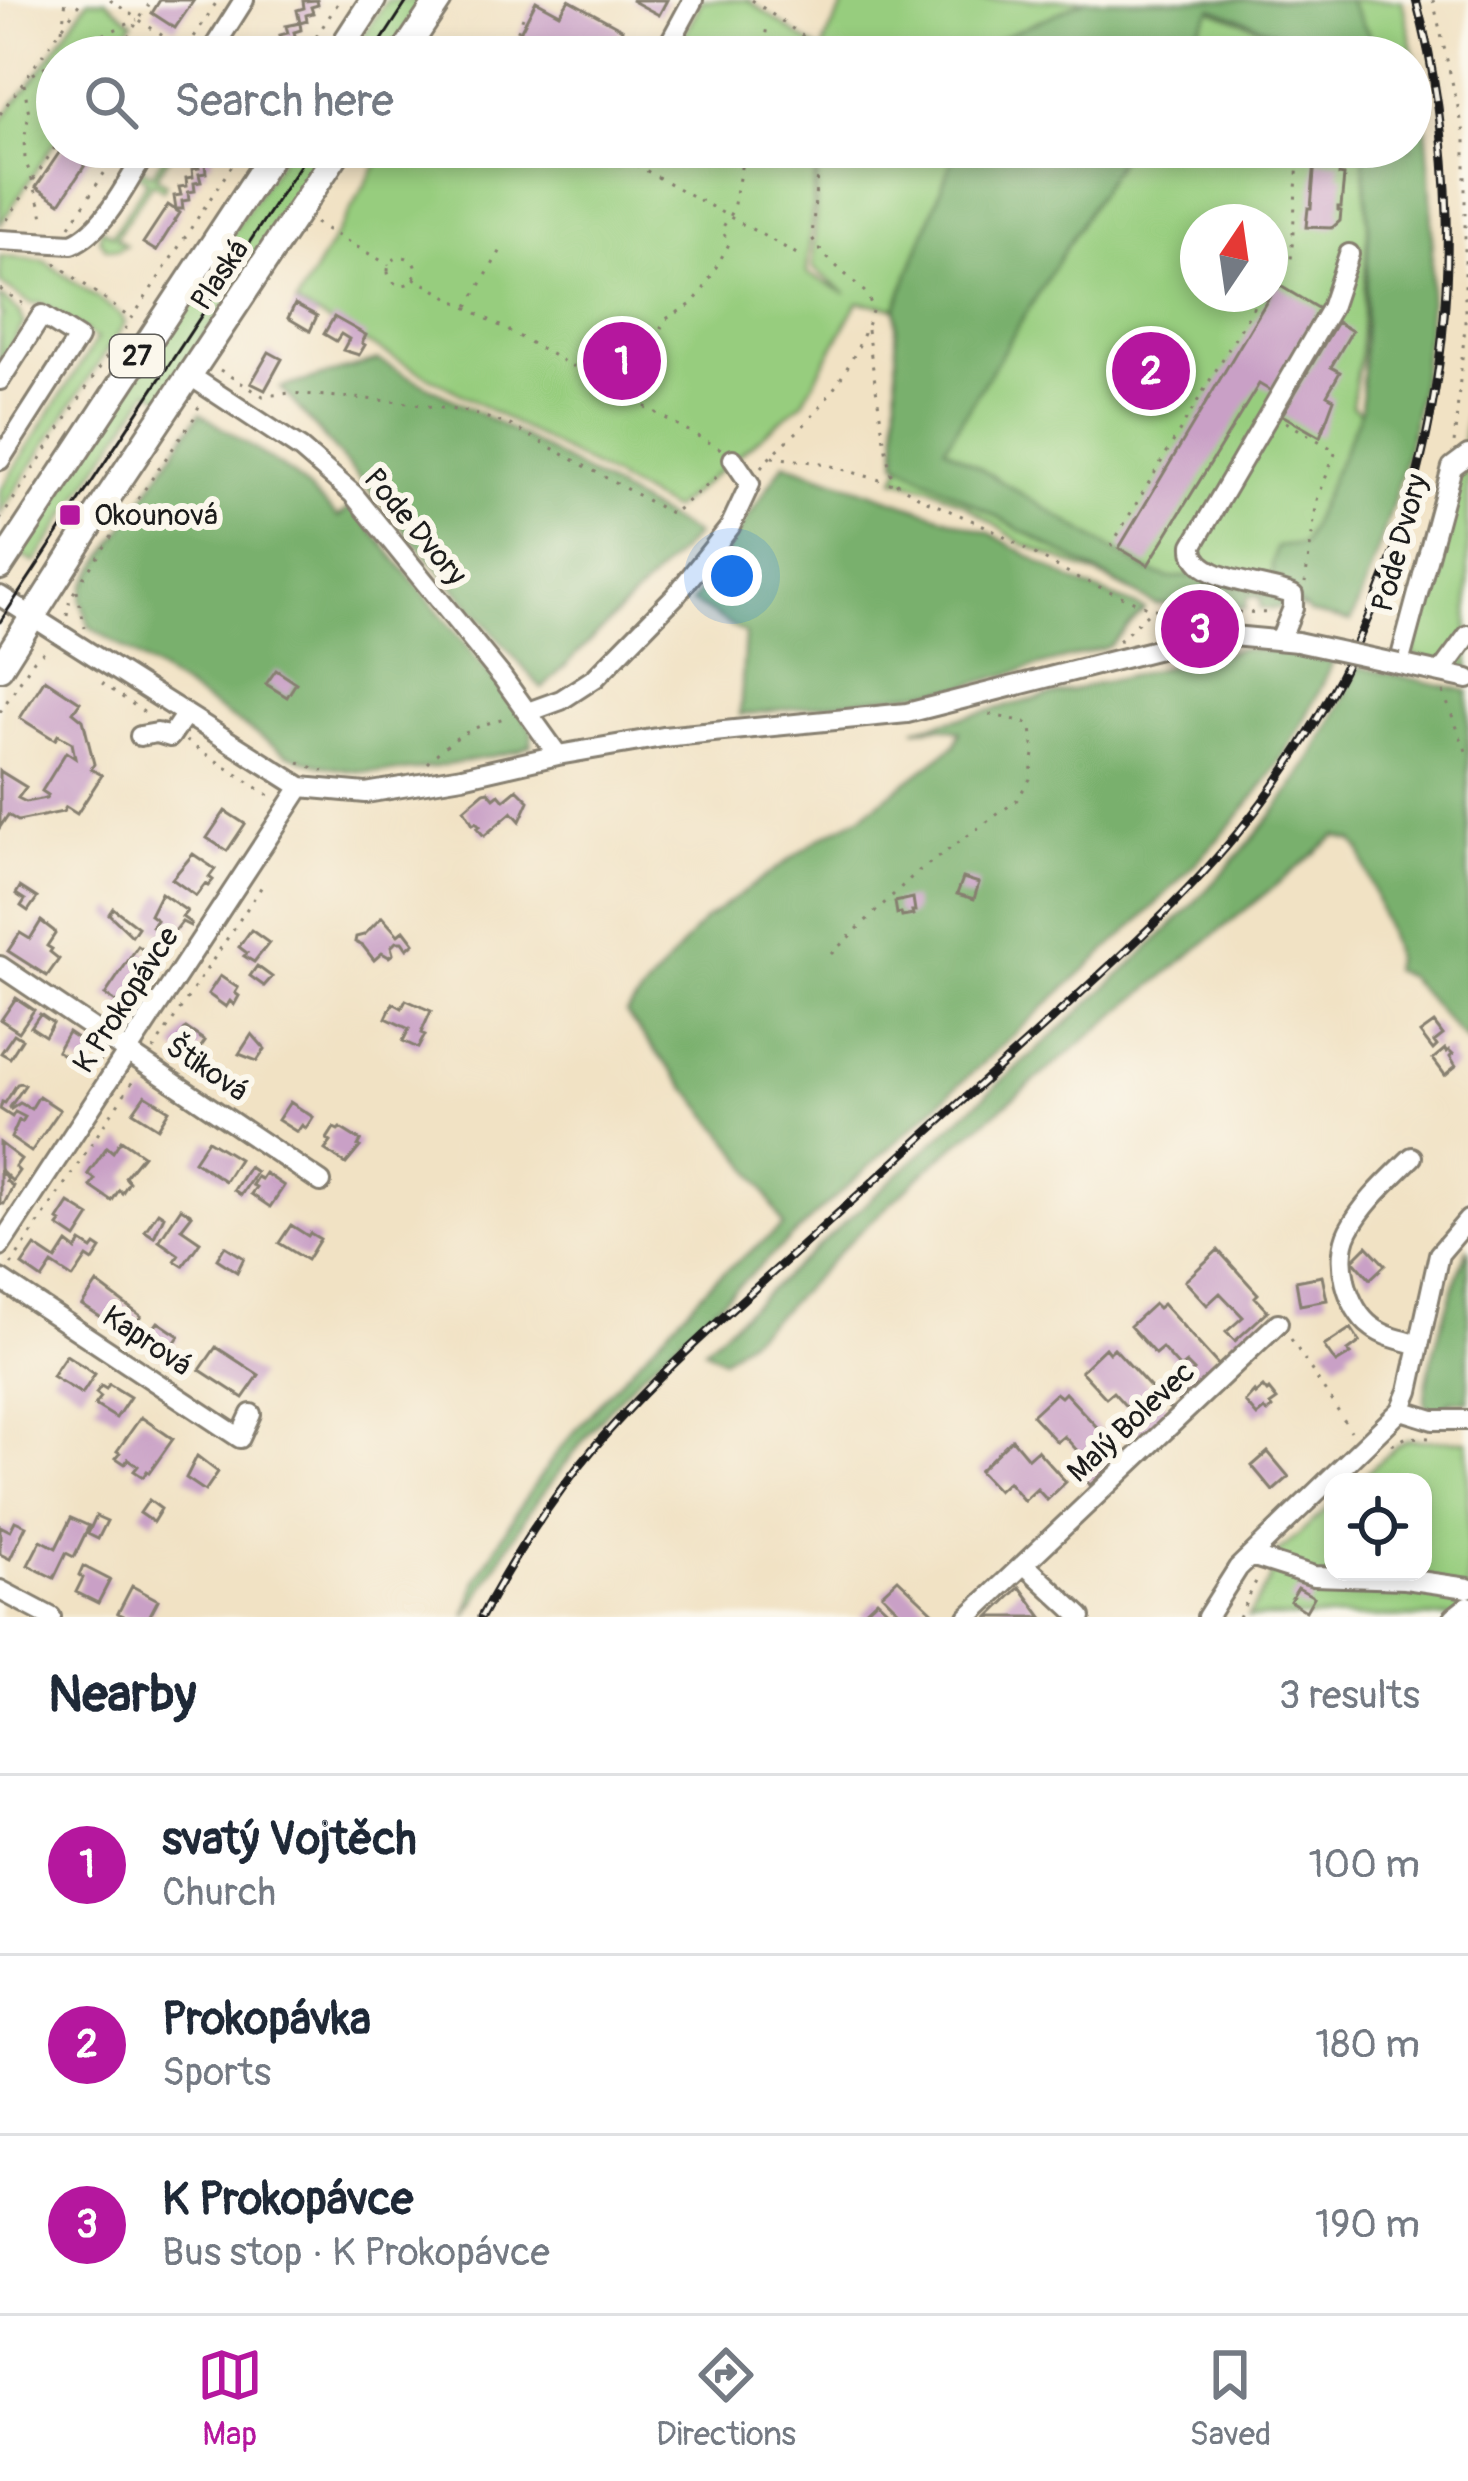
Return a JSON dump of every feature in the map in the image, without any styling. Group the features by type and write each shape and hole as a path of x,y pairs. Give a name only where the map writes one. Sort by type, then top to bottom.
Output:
{"main road":[{"path":"350,36 374,0"},
{"path":"415,36 439,0"},
{"name":"Plaská","path":"0,567 263,168"},
{"name":"Plaská","path":"0,668 327,168"}],"street":[{"path":"221,36 244,0"},
{"path":"673,36 693,0"},
{"path":"0,240 72,244 81,240 101,222 136,168"},
{"path":"1288,634 1295,597 1291,592 1231,580 1204,568 1195,562 1193,545 1331,308 1349,254"},
{"path":"0,380 42,315 78,338 0,460"},
{"name":"Pode Dvory","path":"189,375 301,448 353,494 558,755"},
{"name":"Pode Dvory","path":"1401,659 1460,461"},
{"path":"528,712 561,700 595,678 676,595 730,526 750,484 735,462"},
{"path":"0,596 87,652 180,724 301,787 366,793 663,737 907,713 1199,640 1232,636 1288,634 1468,679"},
{"path":"1440,673 1468,635"},
{"path":"140,736 170,737 180,724"},
{"name":"K Prokopávce","path":"0,1246 136,1057 301,787"},
{"name":"Štiková","path":"0,966 321,1182"},
{"path":"1412,1157 1362,1210 1343,1244 1348,1292 1357,1312 1385,1335 1417,1344"},
{"path":"1207,1617 1238,1568 1401,1410 1439,1254 1468,1220"},
{"name":"Kaprová","path":"1,1280 239,1438 251,1414"},
{"name":"Malý Bolevec","path":"968,1617 1277,1324"},
{"path":"1401,1410 1433,1420 1468,1420"},
{"path":"1251,1556 1314,1576 1468,1588"},
{"path":"1024,1564 1081,1617"},
{"path":"0,1590 51,1617"},
{"path":"1454,1617 1468,1606"}],"path":[{"path":"62,32 66,0"},
{"path":"59,36 82,0"},
{"path":"110,0 163,36"},
{"path":"129,36 152,0"},
{"path":"195,36 218,0"},
{"path":"317,36 340,0"},
{"path":"752,0 803,36"},
{"path":"1433,0 1465,137 1460,461"},
{"path":"512,36 523,17"},
{"path":"101,36 139,20"},
{"path":"765,36 767,26"},
{"path":"0,114 36,68"},
{"path":"30,76 36,72"},
{"path":"25,84 25,159 45,232"},
{"path":"0,230 41,168"},
{"path":"67,230 107,168"},
{"path":"0,520 230,168"},
{"path":"641,168 804,258"},
{"path":"625,394 666,319 692,304 729,244 722,229 740,168"},
{"path":"750,484 822,405 867,330 873,308 866,293 812,238 817,168"},
{"path":"1288,262 1292,261 1298,168"},
{"path":"313,223 389,265"},
{"path":"466,307 501,250"},
{"path":"44,254 131,319"},
{"path":"406,257 414,264 414,278 397,284 390,278 389,265 406,257"},
{"path":"218,369 262,396 291,393 400,402 468,412 510,425 672,514 735,462 715,444 414,278"},
{"path":"0,289 42,315"},
{"path":"1111,546 1250,312"},
{"path":"867,330 884,440 898,485"},
{"path":"1280,418 1336,451 1318,500 1303,592"},
{"path":"1167,452 1174,456"},
{"path":"771,456 821,463 898,485 1078,578 1152,609 1280,613 1288,634"},
{"path":"77,589 87,652"},
{"path":"1108,653 1152,609"},
{"path":"0,712 34,660 55,651"},
{"path":"1440,673 1445,700 1468,756"},
{"path":"104,684 180,724 274,798 275,805"},
{"path":"428,763 466,730 528,712"},
{"path":"831,954 916,873 1016,801 1030,778 1034,754 1030,728 1025,722 982,713"},
{"path":"300,764 335,774"},
{"path":"1,1280 136,1057 264,883"},
{"path":"1277,1324 1295,1342 1363,1449"}],"green space":[{"path":"88,0 105,0 133,22 124,36 64,36"},
{"path":"387,0 425,0 402,36 363,36"},
{"path":"702,0 748,0 799,36 684,36"},
{"path":"835,0 1086,0 1007,36 828,36 843,7"},
{"path":"1086,0 1348,0 1370,36 1286,36 1212,8 1194,36 1006,36"},
{"path":"1348,0 1402,0 1410,36 1370,36"},
{"path":"1205,8 1281,36 1185,36"},
{"path":"36,76 37,168 0,225 0,122"},
{"path":"141,168 152,174 162,168 156,177 166,184 163,190 152,183 116,237 126,245 117,250 106,248 100,239 101,228 112,235 147,181 138,173"},
{"path":"275,168 315,168 164,399 149,390 35,563 19,554"},
{"path":"375,168 815,168 807,273 846,294 813,268 818,168 949,168 896,308 858,302 803,402 672,510 296,304"},
{"path":"949,168 1114,168 945,447 1148,571 1169,578 1200,576 1281,600 1283,608 1261,608 1260,597 1247,597 1246,608 1155,604 897,462 896,308"},
{"path":"1092,168 1364,168 1368,228 1352,406 1361,412 1311,603 1304,608 1261,608 1260,597 1247,597 1246,608 1155,604 1023,544 932,488 895,479 934,386"},
{"path":"1365,168 1429,168 1432,245 1422,372 1395,496 1351,622 1310,613 1273,578 1272,565 1277,547 1303,544 1361,411 1369,229"},
{"path":"0,256 45,261 121,315 125,323 0,514 0,491 97,339 0,283"},
{"path":"0,296 20,312 24,323 0,363 3,315"},
{"path":"378,360 696,535 542,689 281,388"},
{"path":"1468,400 1468,668 1412,655 1459,472"},
{"path":"200,413 292,474 338,517 352,506 522,714 532,731 531,745 402,771 318,764 287,754 89,626 81,600 84,586"},
{"path":"784,463 988,532 1075,582 1145,609 1108,647 962,687 740,715 745,634 692,602"},
{"path":"1239,649 1333,662 1299,729 1258,792 1143,917 639,1376 529,1511 466,1617 476,1580 558,1451 714,1280 783,1226 731,1142 626,1013 703,921 820,838 863,815 955,745 960,731 914,729"},
{"path":"1359,667 1468,691 1468,1043 1408,977 1392,970 1393,950 1360,850 1353,841 1336,836 941,1157 782,1311 723,1359 704,1349 1178,920 1288,793"},
{"path":"1468,1247 1468,1402 1449,1401 1444,1414 1431,1414 1425,1394 1428,1375"},
{"path":"1408,1440 1468,1441 1468,1617 1248,1617 1269,1582 1279,1552 1324,1511 1324,1581 1432,1581 1432,1473 1366,1473"}],"building":[{"path":"160,0 194,0 175,28 152,13"},
{"path":"317,0 318,5 311,7 313,13 300,23 297,10 304,8 303,1"},
{"path":"569,0 622,29 618,36 519,34 536,1 560,14"},
{"path":"631,0 667,0 659,15"},
{"path":"300,23 301,30 294,32 295,36 280,36 288,33 286,26"},
{"path":"49,168 83,168 60,203 36,187"},
{"path":"205,168 206,173 199,174 201,182 188,192 189,200 182,201 183,209 176,209 174,196 181,195 179,187 187,186 186,178 193,177 192,169"},
{"path":"1314,168 1340,168 1339,175 1344,176 1340,221 1332,228 1306,227"},
{"path":"168,205 180,213 156,251 143,243"},
{"path":"1288,291 1319,309 1271,391 1259,384 1148,565 1119,548 1260,312 1288,312"},
{"path":"295,304 317,316 310,331 288,318"},
{"path":"334,317 366,335 359,355 343,350 349,339 341,334 336,341 324,334"},
{"path":"1337,322 1352,331 1331,367 1340,372 1327,395 1334,399 1320,437 1282,415"},
{"path":"617,349 635,358 626,375 609,367"},
{"path":"269,352 282,359 265,390 251,383"},
{"path":"276,670 296,683 287,697 266,684"},
{"path":"45,679 80,702 73,712 83,720 94,764 91,769 102,775 77,814 66,807 63,812 18,821 8,815 0,827 0,771 26,787 18,798 26,802 46,798 42,791 66,752 75,758 72,743 58,735 55,740 20,718"},
{"path":"517,789 529,801 520,821 512,812 484,836 464,809 484,792 494,798 499,794 504,800"},
{"path":"225,811 245,824 227,851 207,838"},
{"path":"193,854 215,869 209,877 213,880 196,896 172,879"},
{"path":"963,878 979,883 974,899 957,894"},
{"path":"20,887 37,898 28,911 21,906 25,900 16,894"},
{"path":"161,893 187,911 182,917 191,923 182,922 169,939 152,927 157,920 150,915"},
{"path":"913,898 913,915 897,914 895,902"},
{"path":"113,908 138,927 132,936 109,914"},
{"path":"382,917 398,935 404,930 414,943 407,949 396,942 391,947 393,954 382,953 374,960 355,942"},
{"path":"41,921 54,931 47,946 59,959 47,976 8,951 20,933 30,939"},
{"path":"251,930 269,943 254,962 239,947"},
{"path":"138,946 159,961 127,1009 105,995"},
{"path":"257,966 272,977 264,986 250,976"},
{"path":"220,976 238,988 234,1005 230,1001 226,1007 208,994"},
{"path":"16,998 34,1010 19,1032 1,1020"},
{"path":"406,1000 431,1011 418,1048 403,1041 409,1029 386,1018 393,1003 402,1008"},
{"path":"40,1014 53,1023 45,1036 31,1027"},
{"path":"1434,1023 1443,1035 1434,1042 1433,1050 1420,1033"},
{"path":"186,1028 205,1041 191,1061 173,1049"},
{"path":"68,1032 104,1056 101,1060 95,1056 87,1069 57,1051"},
{"path":"14,1034 22,1039 10,1058 1,1053"},
{"path":"252,1034 265,1049 257,1061 239,1054"},
{"path":"1445,1049 1453,1054 1456,1066 1445,1075 1433,1059"},
{"path":"21,1083 25,1085 11,1109 20,1103 31,1109 39,1096 60,1110 31,1152 11,1138 25,1117 15,1112 12,1117 0,1109"},
{"path":"145,1095 169,1110 158,1128 133,1112"},
{"path":"290,1102 313,1117 297,1132 278,1120"},
{"path":"334,1128 361,1141 346,1164 325,1150"},
{"path":"121,1140 143,1155 125,1177 129,1182 122,1193 119,1190 112,1201 90,1186 95,1179 88,1174 107,1147 113,1152"},
{"path":"208,1140 239,1159 225,1181 194,1161"},
{"path":"0,1143 21,1159 12,1181 0,1169"},
{"path":"249,1167 256,1172 241,1195 234,1190"},
{"path":"0,1172 13,1186 4,1204 0,1204"},
{"path":"265,1173 284,1186 270,1207 251,1194 257,1177"},
{"path":"69,1203 90,1216 76,1238 58,1226"},
{"path":"181,1208 192,1215 181,1229 200,1242 183,1266 175,1261 179,1255 159,1241"},
{"path":"158,1212 164,1216 154,1237 145,1231"},
{"path":"291,1225 320,1239 307,1260 279,1243"},
{"path":"81,1242 101,1249 93,1261 87,1257 73,1278 52,1264 42,1279 22,1265 35,1246 56,1260 67,1243 76,1250"},
{"path":"225,1246 244,1258 237,1272 217,1259"},
{"path":"1367,1246 1385,1265 1370,1279 1353,1260"},
{"path":"1218,1250 1268,1311 1235,1341 1226,1332 1243,1317 1220,1293 1207,1305 1185,1281"},
{"path":"1322,1276 1327,1300 1300,1305 1296,1281"},
{"path":"97,1283 141,1316 132,1329 127,1326 123,1332 82,1305"},
{"path":"1154,1304 1158,1308 1163,1304 1220,1367 1188,1396 1178,1386 1194,1371 1186,1363 1180,1368 1162,1348 1155,1354 1130,1326"},
{"path":"158,1322 179,1336 164,1359 147,1348"},
{"path":"1351,1328 1360,1342 1336,1363 1324,1346"},
{"path":"216,1347 259,1375 243,1398 200,1370"},
{"path":"1105,1348 1109,1353 1114,1348 1172,1411 1139,1441 1129,1430 1146,1416 1138,1407 1132,1413 1113,1392 1106,1398 1081,1371"},
{"path":"66,1355 95,1374 82,1394 52,1376"},
{"path":"109,1384 130,1397 116,1418 95,1405 101,1397 96,1393"},
{"path":"1263,1387 1277,1400 1267,1413 1264,1410 1257,1416 1245,1402"},
{"path":"1056,1393 1061,1397 1065,1393 1123,1455 1090,1485 1081,1475 1097,1460 1089,1452 1083,1457 1064,1436 1057,1442 1032,1415"},
{"path":"141,1417 173,1439 143,1477 134,1471 138,1466 116,1458"},
{"path":"1012,1439 1028,1458 1037,1450 1066,1482 1047,1500 1037,1489 1024,1501 1008,1482 998,1491 979,1471"},
{"path":"1268,1452 1289,1477 1273,1491 1252,1466"},
{"path":"197,1456 218,1472 205,1491 186,1478"},
{"path":"149,1500 161,1509 153,1522 140,1513"},
{"path":"96,1516 107,1521 98,1539 88,1534"},
{"path":"71,1518 89,1526 74,1557 66,1553 54,1578 28,1565 41,1540 56,1548"},
{"path":"15,1521 26,1526 10,1559 0,1554 0,1526 10,1531"},
{"path":"83,1566 110,1580 98,1603 76,1592"},
{"path":"898,1579 938,1617 905,1617 882,1594"},
{"path":"132,1586 158,1600 149,1617 118,1613"},
{"path":"1020,1587 1042,1617 989,1617"},
{"path":"1298,1588 1314,1597 1306,1611 1290,1601"},
{"path":"877,1600 893,1615 859,1617"}],"tram line":[{"path":"385,36 408,0"},
{"path":"0,622 298,168"}],"railway":[{"path":"1416,0 1425,36"},
{"path":"481,1617 549,1506 619,1419 1163,914 1248,821 1300,747 1368,618 1402,527 1427,433 1447,271 1444,161 1432,71"}],"place":[{"name":"svatý Vojtěch","path":"622,361"},
{"name":"Prokopávka","path":"1151,371"},
{"name":"Okounová","path":"70,515"},
{"name":"K Prokopávce","path":"1200,629"}]}
